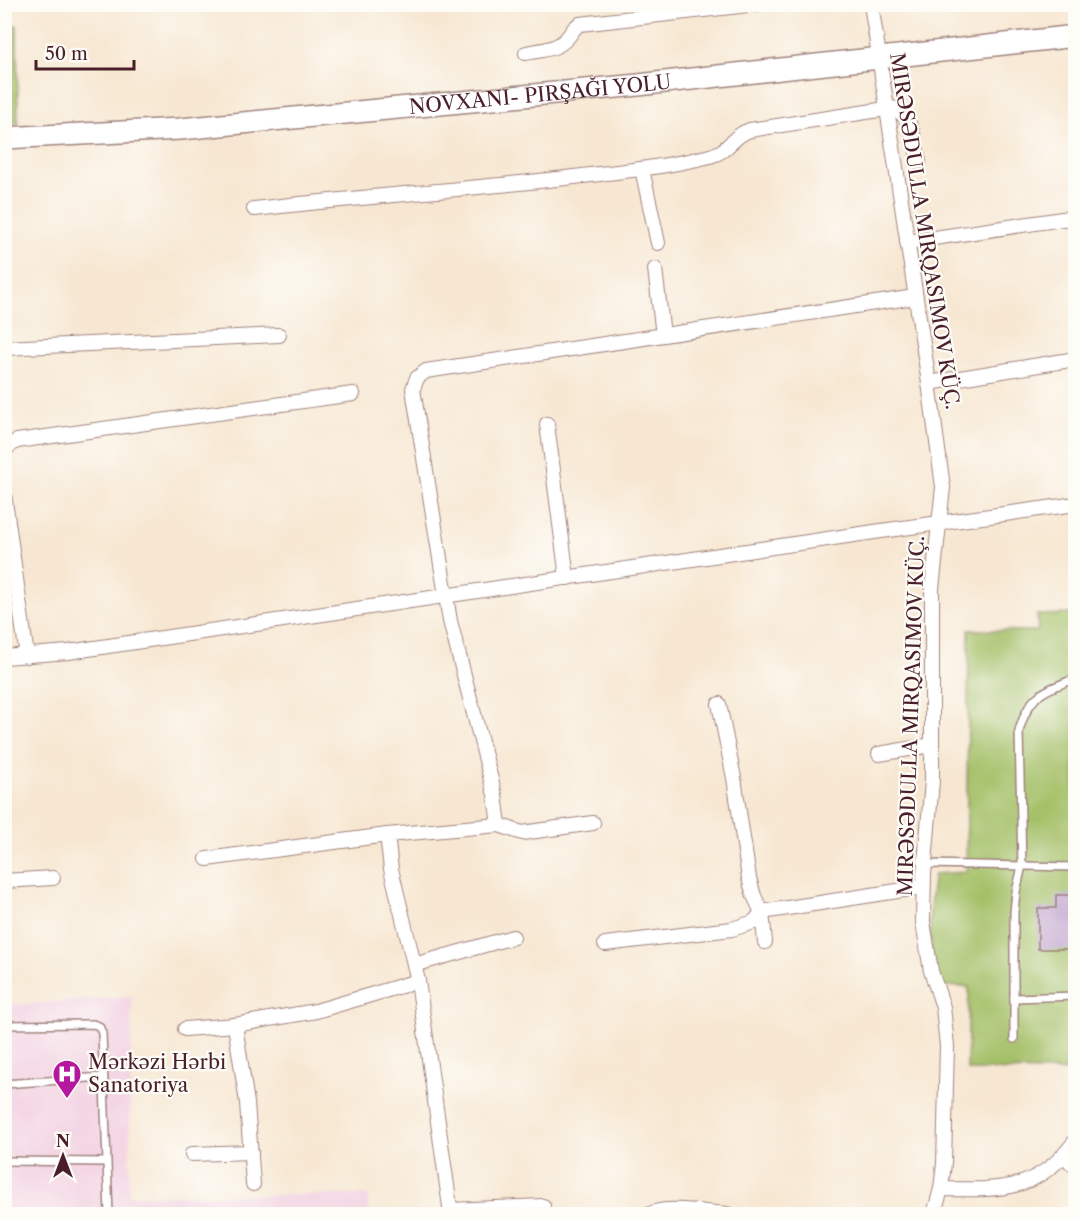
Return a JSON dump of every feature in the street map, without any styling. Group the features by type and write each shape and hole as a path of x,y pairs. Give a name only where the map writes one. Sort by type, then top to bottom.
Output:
{"main road":[{"path":"4,138 192,128 638,86 1076,36"}],"street":[{"path":"526,53 555,48 567,39 573,28 580,24 757,4"},
{"path":"871,4 943,487 932,590 932,781 923,887 926,947 931,972 943,1007 947,1046 944,1163 941,1189 934,1215"},
{"path":"254,209 352,198 479,188 642,169 712,156 725,150 739,133 750,130 887,108 896,109 910,125 919,162"},
{"path":"642,169 658,243"},
{"path":"907,242 1076,217"},
{"path":"655,269 663,335"},
{"path":"499,825 495,795 459,658 446,596 413,389 417,378 426,371 915,297"},
{"path":"4,348 279,335"},
{"path":"929,383 1076,359"},
{"path":"4,454 7,447 17,441 353,394"},
{"path":"547,424 567,578"},
{"path":"4,494 27,656"},
{"path":"4,657 68,652 1076,504"},
{"path":"719,704 734,778 749,878 762,912 765,942"},
{"path":"879,754 932,745"},
{"path":"207,859 387,835 499,825 522,833 593,824"},
{"path":"387,835 391,869 418,981 451,1212 543,1206"},
{"path":"4,881 53,878"},
{"path":"605,944 732,929 754,922 762,912 923,887"},
{"path":"414,965 513,937"},
{"path":"185,1029 235,1025 316,1011 418,981"},
{"path":"235,1025 247,1103 253,1184"},
{"path":"941,1189 990,1190 1011,1187 1048,1170 1064,1156 1076,1140"},
{"path":"192,1154 251,1152"},
{"path":"1064,1156 1076,1167"},
{"path":"650,1215 668,1210 727,1215"}],"lane":[{"path":"1014,1039 1014,912 1022,866 1020,731 1025,712 1032,700 1043,692 1076,678"},
{"path":"926,864 1076,867"},
{"path":"1014,998 1076,996"},
{"path":"4,1025 93,1024 99,1026 102,1033 109,1215"},
{"path":"4,1084 103,1077"},
{"path":"4,1161 106,1161"}],"shaded area":[{"name":"Mərkəzi Hərbi Sanatoriya","path":"132,997 129,1195 368,1195 368,1214 5,1214 5,1005"}],"green space":[{"path":"17,25 18,123 5,123 5,26"},
{"path":"1075,614 1075,1071 967,1070 969,987 942,986 931,945 930,902 934,874 966,872 969,630 1038,631 1037,615"}],"building":[{"path":"1056,895 1076,895 1076,949 1038,949 1038,908 1056,908"}],"place":[{"name":"Mərkəzi Hərbi Sanatoriya","path":"67,1100"}]}
